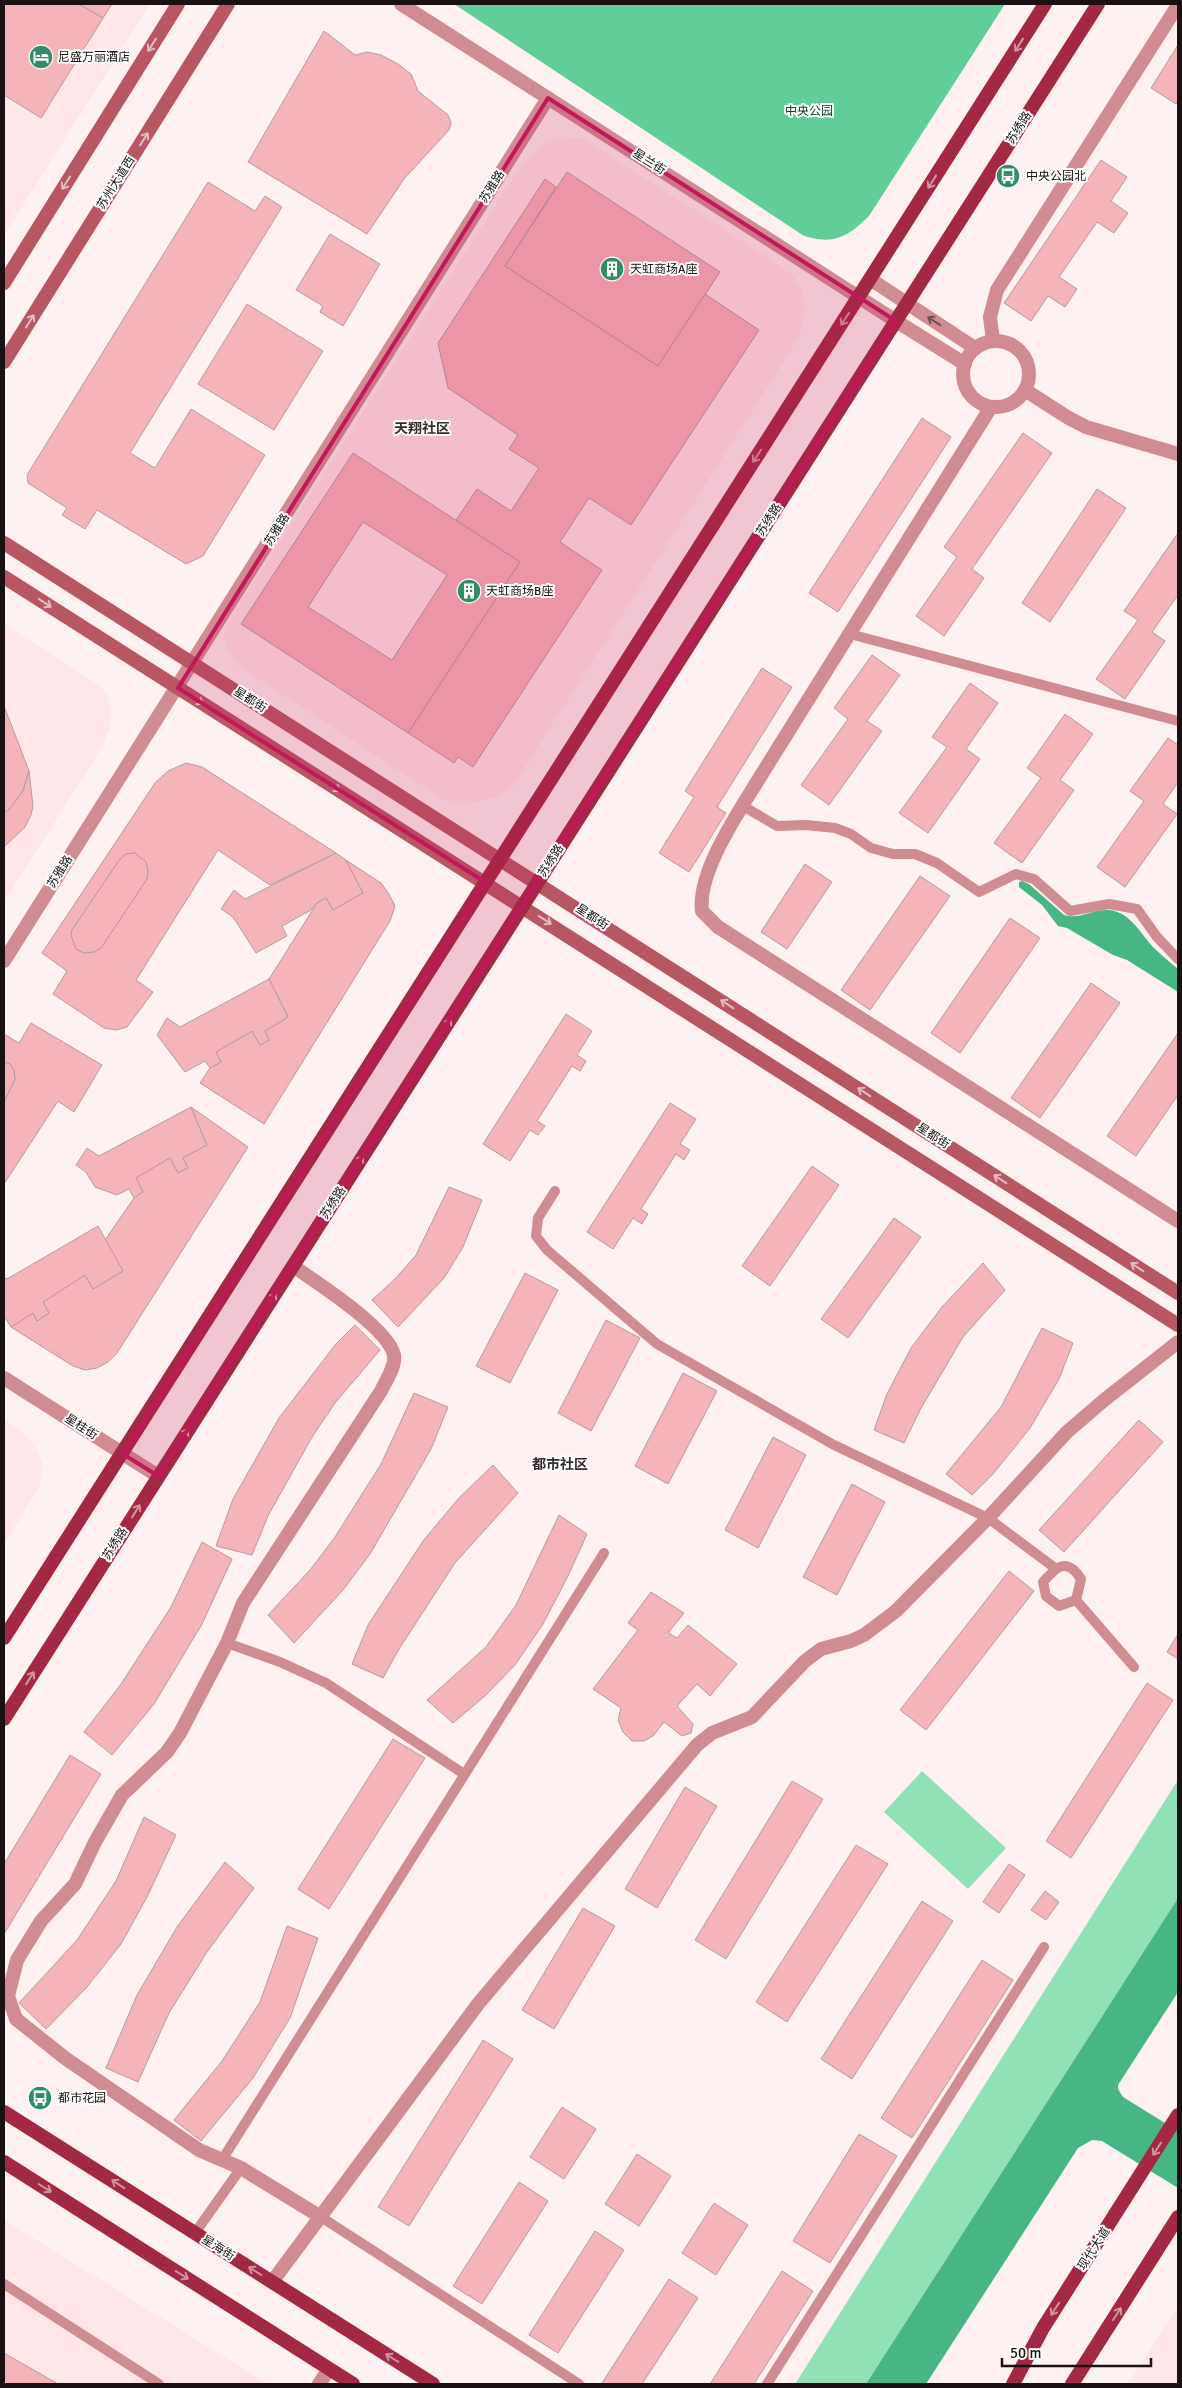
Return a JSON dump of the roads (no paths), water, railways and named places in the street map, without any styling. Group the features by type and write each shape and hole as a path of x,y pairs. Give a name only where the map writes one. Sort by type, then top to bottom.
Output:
{"main road":[{"path":"4,282 178,4"},
{"name":"苏州大道西","path":"4,362 228,4"},
{"path":"4,1638 1045,4"},
{"name":"苏绣路","path":"4,1719 1098,4"},
{"name":"星都街","path":"4,543 538,882 1178,1294"},
{"path":"4,577 523,906 1178,1326"},
{"name":"星海街","path":"4,2112 433,2384"},
{"name":"现代大道","path":"1013,2384 1043,2328 1177,2117"},
{"path":"4,2162 353,2384"},
{"path":"1072,2384 1178,2217"}],"street":[{"name":"星兰街","path":"401,4 964,364"},
{"path":"993,341 990,317 997,290 1178,5"},
{"name":"苏雅路","path":"4,961 178,688 548,98"},
{"path":"870,279 975,348"},
{"path":"993,341 1010,344 1024,355 1030,372 1025,390 1014,402 991,407 978,402 968,391 963,378 964,364 975,348 993,341"},
{"path":"1025,390 1086,427 1178,454"},
{"path":"991,407 743,806 718,851 707,878 701,905 702,911 710,921 1178,1221"},
{"path":"293,1266 341,1300 370,1324 389,1345 394,1360 381,1391 278,1546 243,1603 228,1643 190,1716 167,1752 122,1795 95,1842 75,1884 40,1921 17,1960 8,1996 16,2020 65,2058 199,2150 241,2168 321,2217"},
{"path":"272,2282 478,2004 697,1745 712,1733 752,1717 805,1661 821,1649 851,1641 884,1620 914,1593 988,1518 1068,1432 1103,1401 1178,1342"},
{"name":"星桂街","path":"4,1378 158,1476"},
{"path":"319,2384 329,2369"}],"lane":[{"path":"850,634 1178,721"},
{"path":"743,806 777,826 806,825 835,828 852,834 871,848 893,854 915,854 937,862 979,892 1016,874 1034,880 1070,911 1109,904 1137,909 1157,937 1178,959"},
{"path":"555,1191 538,1218 536,1236 548,1250 657,1344 834,1445 988,1518 1055,1568"},
{"path":"222,2160 604,1553"},
{"path":"1066,1565 1075,1570 1081,1579 1076,1600 1059,1606 1046,1596 1043,1582 1055,1568 1066,1565"},
{"path":"1076,1600 1134,1667"},
{"path":"228,1643 280,1662 326,1684 464,1774"},
{"path":"767,2384 1044,1947"},
{"path":"195,2234 241,2168"},
{"path":"321,2217 579,2384"},
{"path":"4,2284 159,2384"}],"place":[{"name":"尼盛万丽酒店","path":"41,57"},
{"name":"中央公园北","path":"1008,176"},
{"name":"天虹商场A座","path":"612,269"},
{"name":"天虹商场B座","path":"469,591"},
{"name":"都市花园","path":"40,2098"}],"district":[{"name":"天翔社区","path":"422,428"},
{"name":"都市社区","path":"560,1464"}],"park label":[{"name":"中央公园","path":"809,111"}]}
